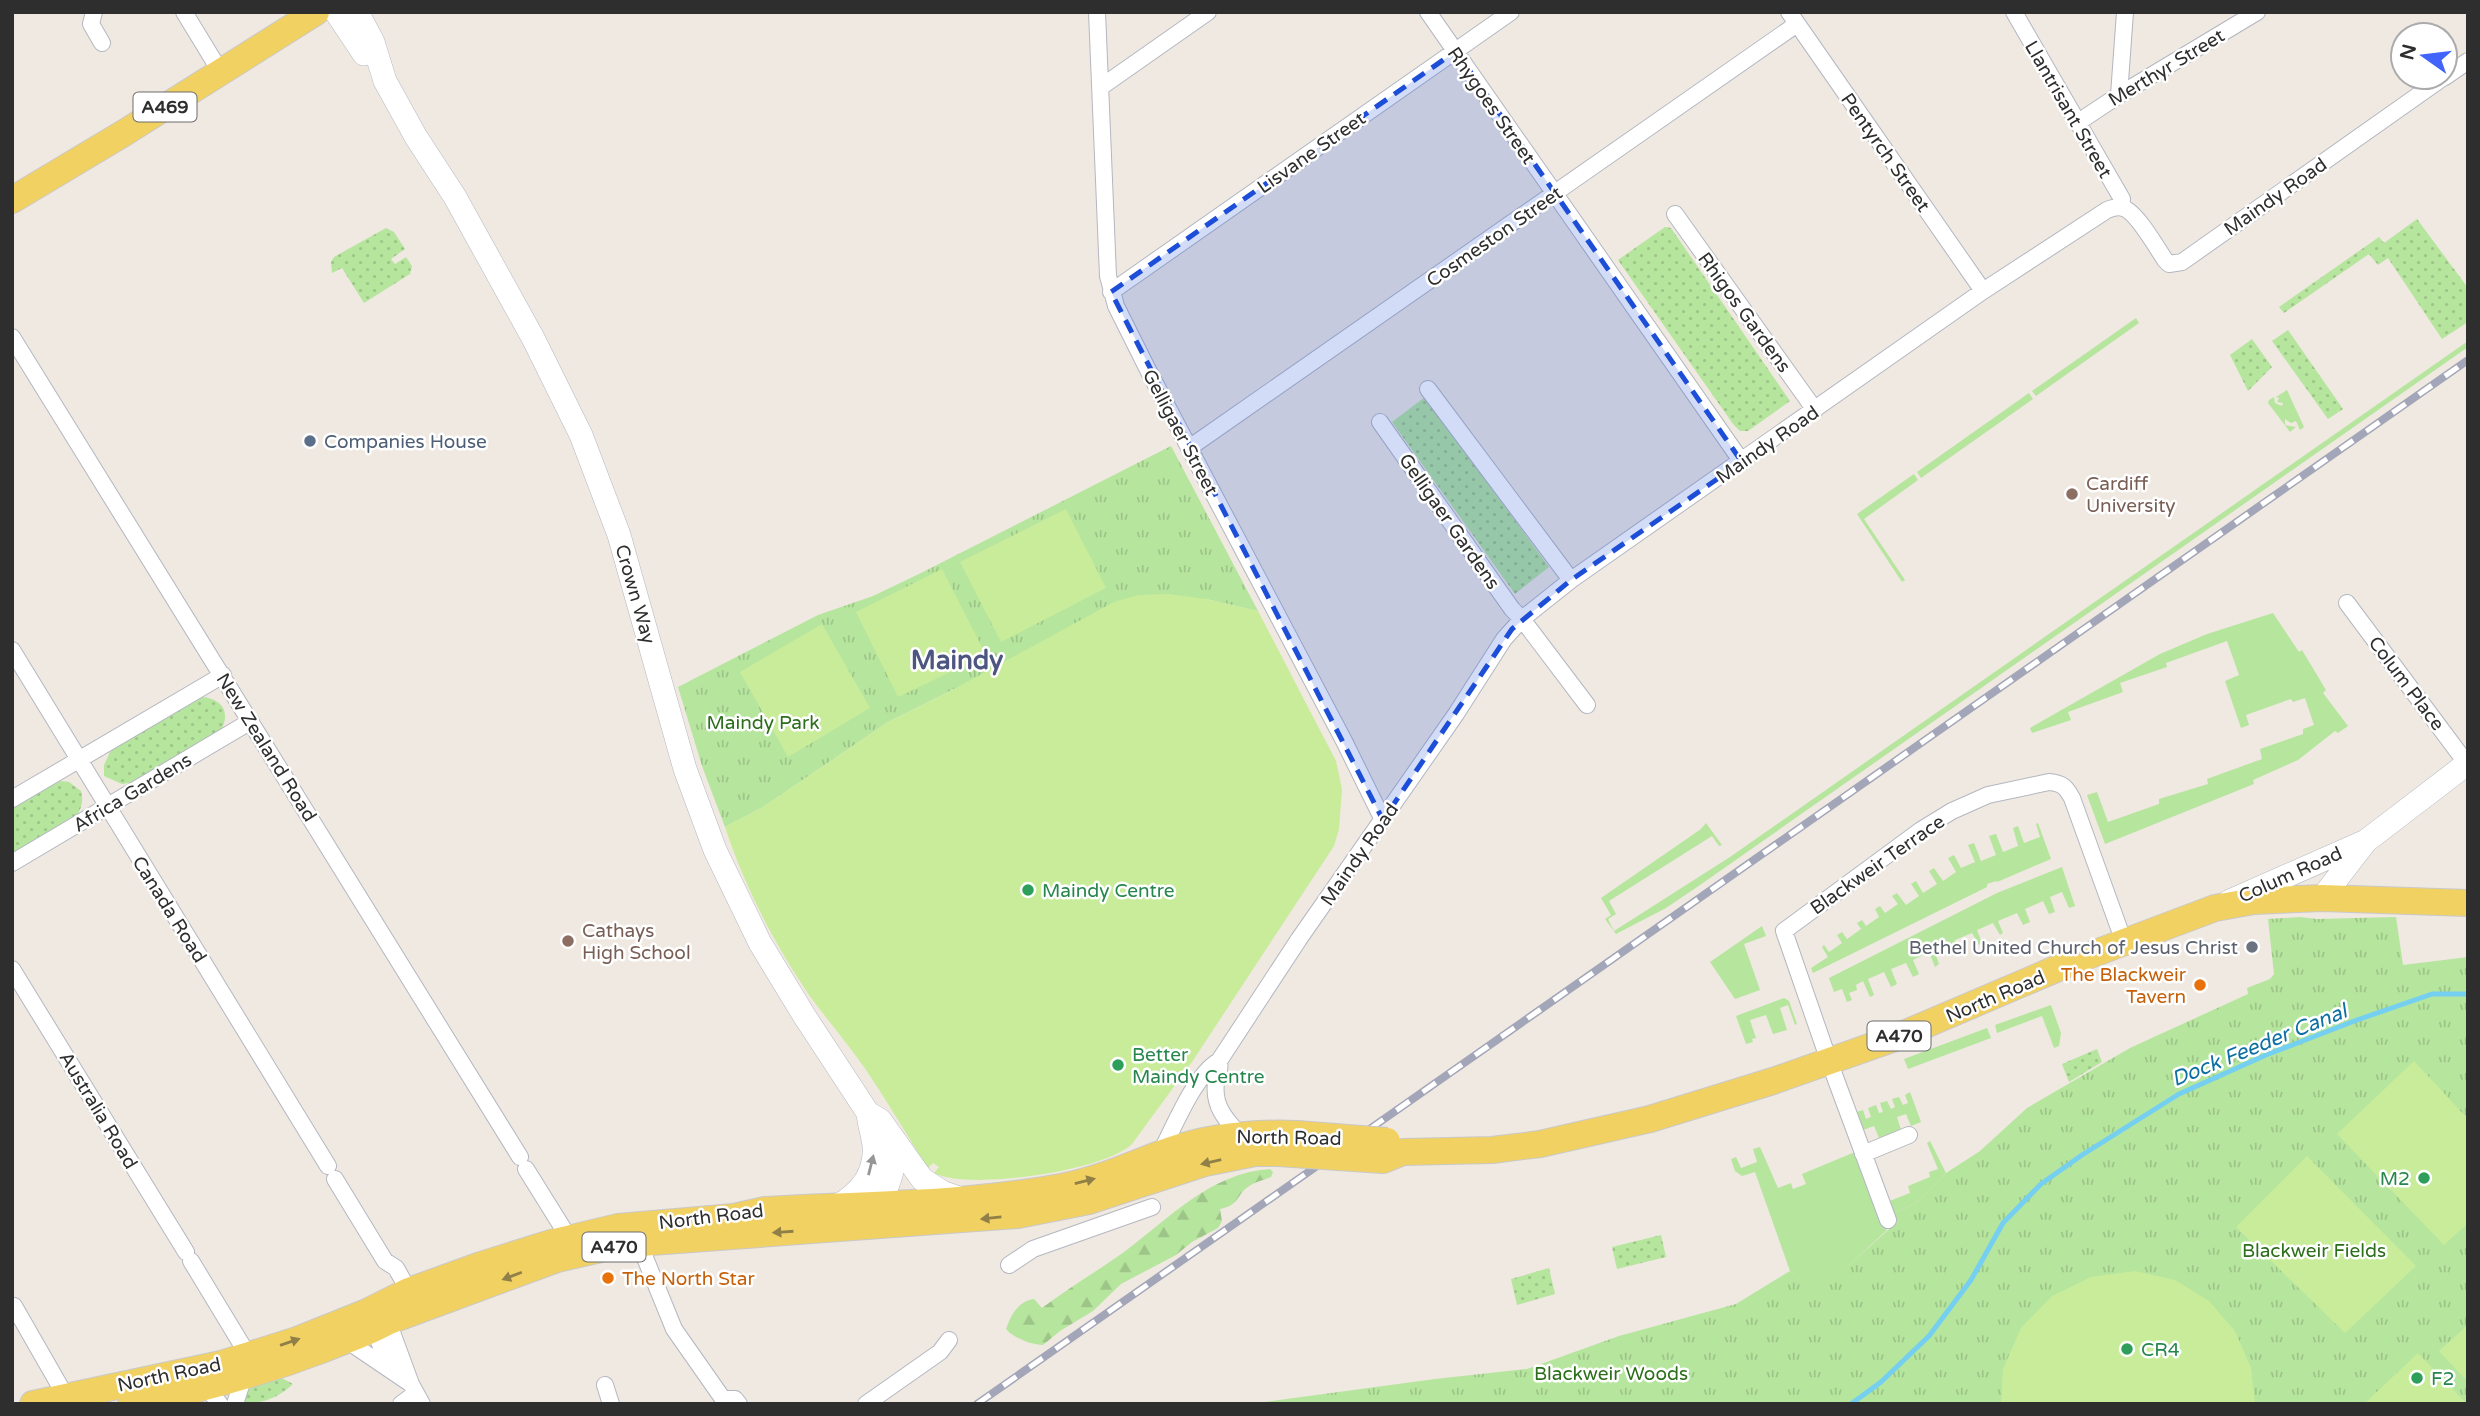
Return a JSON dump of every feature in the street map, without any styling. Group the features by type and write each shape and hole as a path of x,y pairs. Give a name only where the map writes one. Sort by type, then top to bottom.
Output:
{"main road":[{"name":"A469","path":"12,200 124,134 316,12"},
{"name":"North Road","path":"131,1404 213,1395 246,1366 297,1340 378,1317 556,1259 639,1243 845,1216 877,1205 962,1199 1062,1186 1102,1177 1203,1141 1239,1134 1288,1144 1387,1141 1415,1153 1492,1150 1583,1136 1704,1103 1829,1061 2215,908 2254,901 2322,898 2468,903"},
{"name":"North Road","path":"33,1404 196,1369 246,1366 346,1340 409,1292 490,1262 569,1238 643,1224 734,1217 765,1210 845,1216 990,1218 1048,1210 1092,1214 1205,1163 1288,1144"}],"street":[{"path":"94,12 91,24 102,43"},
{"path":"184,12 220,71"},
{"name":"Crown Way","path":"336,12 374,70 385,81"},
{"name":"Crown Way","path":"357,12 373,42 385,81 416,137 455,197 533,338 581,435 620,535 685,769 715,850 760,943 868,1113 874,1144 872,1167 863,1186 852,1197 845,1216"},
{"name":"Gelligaer Street","path":"1097,12 1108,276 1111,292 1148,370 1338,729 1383,820"},
{"path":"1101,87 1208,12"},
{"name":"Rhygoes Street","path":"1428,12 1742,462"},
{"name":"Lisvane Street","path":"1111,292 1511,12"},
{"name":"Llantrisant Street","path":"2014,12 2122,199 2121,207"},
{"path":"2119,95 2124,12"},
{"name":"Merthyr Street","path":"2077,123 2257,12"},
{"name":"Cosmeston Street","path":"1189,449 1554,194 1793,18"},
{"name":"Pentyrch Street","path":"1793,18 1983,291"},
{"name":"Maindy Road","path":"1159,1155 1181,1111 1210,1066 1219,1060 1504,639 1522,619 1572,580 1983,291 2107,210 2121,207 2131,212 2169,264 2182,262 2425,91"},
{"name":"Rhigos Gardens","path":"1675,215 1815,410"},
{"name":"New Zealand Road","path":"12,337 365,899 569,1238"},
{"path":"1427,389 1572,580"},
{"name":"Gelligaer Gardens","path":"1380,422 1504,598 1587,705"},
{"name":"Colum Place","path":"2347,603 2468,764"},
{"name":"Canada Road","path":"12,650 283,1089 385,1261 396,1268 409,1292"},
{"path":"12,799 223,675"},
{"name":"Africa Gardens","path":"12,863 251,721"},
{"name":"Colum Road","path":"2215,908 2366,841 2468,764"},
{"name":"Blackweir Terrace","path":"1829,1061 1784,931 1921,830 1952,811 1987,795 2049,782 2059,783 2067,788 2124,942"},
{"name":"Colum Road","path":"2322,898 2366,841"},
{"name":"Australia Road","path":"12,969 188,1257 246,1366"},
{"path":"1219,1060 1221,1070 1217,1081 1217,1102 1224,1118 1239,1134"},
{"path":"1829,1061 1888,1220"},
{"name":"Crown Way","path":"868,1113 880,1120 895,1145 902,1150 922,1179 942,1192 962,1199"},
{"path":"1863,1154 1909,1135"},
{"path":"877,1205 891,1175 895,1145"},
{"path":"1009,1265 1092,1214 1152,1207"},
{"path":"639,1243 682,1344 723,1399 736,1399 739,1404"},
{"path":"14,1306 65,1395"},
{"path":"378,1317 389,1367"},
{"path":"378,1317 417,1394"},
{"path":"346,1340 389,1367 417,1394"},
{"path":"866,1404 940,1352 949,1340"},
{"path":"235,1404 246,1366"},
{"path":"605,1385 611,1404"},
{"path":"401,1404 417,1394"}],"highlighted area":[{"path":"1456,51 1742,462 1571,580 1512,629 1383,820 1111,292"}],"green space":[{"path":"2417,219 2468,288 2468,322 2442,339 2388,258 2378,265 2369,254 2284,313 2279,307 2379,237 2384,243"},
{"path":"1665,227 1671,228 1790,401 1748,431 1740,431 1733,424 1618,260"},
{"path":"386,228 394,232 405,249 391,259 395,264 406,257 412,266 410,274 364,303 342,268 332,273 331,262 334,257"},
{"path":"2136,318 2139,323 2036,396 2032,391"},
{"path":"2288,330 2343,409 2328,419 2272,341"},
{"path":"2252,339 2272,367 2248,391 2230,355"},
{"path":"2468,341 2468,347 1666,908 1616,934 1605,919 1611,915 1601,898 1706,823 1722,845 1719,846 1712,836 1609,901 1616,914 1608,919 1614,931 1730,857"},
{"path":"2287,390 2304,427 2300,430 2296,421 2291,423 2285,419 2285,425 2296,427 2290,432 2268,403 2274,397 2275,403 2282,406 2283,403 2277,402 2279,398 2276,397"},
{"path":"2029,393 2033,399 1921,478 1917,472"},
{"path":"1425,397 1549,567 1515,594 1392,422"},
{"name":"Maindy Park","path":"1171,446 1258,611 1206,599 954,689 888,722 763,807 725,827 702,766 678,687 818,615 873,596 921,573"},
{"path":"1914,474 1918,480 1864,519 1905,580 1902,582 1857,514"},
{"path":"1066,509 1106,588 1001,642 960,562"},
{"path":"942,569 986,655 898,697 856,612"},
{"name":"Maindy Centre","path":"1169,594 1258,611 1336,761 1342,789 1339,829 1334,846 1192,1062 1132,1144 1117,1154 1094,1162 1036,1175 976,1180 951,1178 934,1173 939,1167 933,1163 928,1168 924,1163 864,1067 812,999 786,959 752,895 725,827 763,807 888,722 1114,602 1138,595"},
{"path":"2273,613 2299,652 2302,650 2326,690 2323,693 2348,726 2338,733 2335,731 2298,760 2253,780 2254,784 2105,844 2087,795 2097,792 2108,822 2159,804 2159,799 2208,784 2207,779 2262,759 2260,749 2303,734 2303,729 2314,725 2305,698 2293,702 2291,699 2246,715 2249,725 2241,728 2225,681 2239,675 2227,641 2166,663 2167,667 2120,683 2123,692 2068,712 2071,720 2032,733 2030,728 2160,654 2207,634"},
{"path":"822,624 870,708 788,757 740,672"},
{"path":"202,697 215,700 222,707 225,717 222,729 141,781 122,784 104,776 104,765 112,748"},
{"path":"60,781 69,782 81,791 82,803 78,813 73,820 12,857 12,807"},
{"path":"2038,823 2051,859 1987,884 1987,887 1813,973 1811,968 1828,957 1822,947 1824,945 1829,952 1842,943 1837,935 1842,932 1847,939 1861,929 1857,923 1862,920 1866,926 1879,917 1875,909 1880,906 1885,913 1898,904 1892,896 1897,893 1906,905 1919,896 1911,884 1916,881 1923,893 1937,884 1929,871 1934,868 1943,881 1956,872 1948,858 1954,855 1961,868 1975,862 1968,845 1974,843 1981,861 1996,855 1989,836 1996,834 2003,852 2018,846 2013,828 2018,826 2024,843 2040,837 2036,824"},
{"path":"2062,867 2075,906 2069,908 2062,892 2050,897 2055,912 2049,914 2043,901 2025,909 2030,922 2023,925 2017,913 1998,921 2003,933 2000,935 1993,923 1977,930 1982,943 1979,945 1972,933 1955,940 1961,953 1958,955 1950,942 1934,949 1939,964 1935,967 1929,952 1913,960 1919,974 1913,977 1906,963 1891,969 1897,984 1891,987 1884,972 1868,979 1874,995 1870,997 1863,981 1856,985 1857,990 1849,993 1852,1000 1847,1002 1842,989 1834,992 1829,978 1997,893"},
{"path":"2396,917 2403,965 2468,957 2468,1404 1249,1404 1527,1369 1619,1336 1736,1304 1790,1271 1818,1293 1897,1222 1892,1214 1915,1204 1946,1173 1980,1151 2027,1108 2130,1048 2248,994 2247,988 2270,979 2274,974 2268,919"},
{"path":"1762,926 1766,936 1744,944 1760,990 1735,999 1710,962"},
{"path":"1784,998 1789,1001 1797,1024 1795,1025 1788,1005 1780,1008 1787,1030 1773,1034 1766,1015 1750,1020 1756,1038 1746,1044 1736,1016"},
{"path":"2051,1005 2061,1033 2059,1046 2054,1048 2042,1016 1997,1033 1995,1025"},
{"path":"1987,1028 1991,1038 1908,1069 1904,1059"},
{"path":"2097,1049 2102,1062 2069,1082 2062,1064"},
{"name":"M2","path":"2414,1061 2468,1119 2468,1223 2444,1245 2337,1134"},
{"path":"1910,1092 1921,1122 1911,1126 1906,1114 1897,1117 1901,1130 1879,1138 1874,1126 1863,1130 1856,1112 1863,1110 1866,1119 1871,1117 1868,1108 1876,1105 1879,1113 1883,1112 1880,1103 1887,1101 1891,1109 1895,1107 1892,1099 1899,1097 1903,1105 1908,1103 1905,1095"},
{"path":"1930,1141 1946,1173 1915,1204 1892,1214 1887,1202 1910,1193 1908,1186 1930,1177 1929,1172 1938,1169 1927,1143"},
{"path":"1760,1147 1778,1188 1791,1183 1793,1189 1806,1184 1802,1174 1855,1152 1883,1226 1887,1230 1818,1294 1790,1271 1755,1172 1742,1176 1735,1171 1731,1159 1736,1157 1741,1168 1757,1162 1753,1149"},
{"name":"Blackweir Fields","path":"2307,1156 2416,1266 2345,1333 2236,1227"},
{"path":"1270,1169 1273,1172 1271,1177 1250,1185 1234,1202 1220,1209 1222,1221 1218,1228 1192,1242 1176,1255 1121,1284 1093,1311 1043,1345 1023,1340 1006,1329 1013,1313 1024,1302 1034,1299 1042,1308 1210,1188 1248,1172"},
{"path":"1661,1235 1666,1257 1617,1269 1612,1247"},
{"path":"1549,1268 1555,1294 1517,1305 1511,1279"},
{"name":"CR4","path":"2135,1271 2175,1280 2209,1301 2235,1331 2251,1368 2255,1404 2001,1404 2003,1369 2021,1328 2052,1296 2091,1277"},
{"path":"2468,1325 2468,1382 2439,1351"},
{"name":"F2","path":"2418,1353 2467,1404 2364,1404"},
{"path":"276,1375 293,1384 268,1400 239,1404 243,1391"}],"waterway":[{"name":"Dock Feeder Canal","path":"1851,1404 1881,1382 1929,1336 1971,1280 2003,1223 2041,1184 2082,1155 2179,1094 2266,1055 2432,994 2468,994"}],"railway":[{"path":"977,1404 2468,360"}],"place":[{"name":"Companies House","path":"310,441"},
{"name":"Cardiff University","path":"2072,494"},
{"name":"Maindy Centre","path":"1028,890"},
{"name":"Cathays High School","path":"568,941"},
{"name":"Bethel United Church of Jesus Christ","path":"2252,947"},
{"name":"The Blackweir Tavern","path":"2200,985"},
{"name":"Better Maindy Centre","path":"1118,1065"},
{"name":"M2","path":"2424,1178"},
{"name":"The North Star","path":"608,1278"},
{"name":"CR4","path":"2127,1349"},
{"name":"F2","path":"2417,1378"}],"district":[{"name":"Maindy","path":"957,660"}],"park label":[{"name":"Blackweir Woods","path":"1611,1373"}]}
